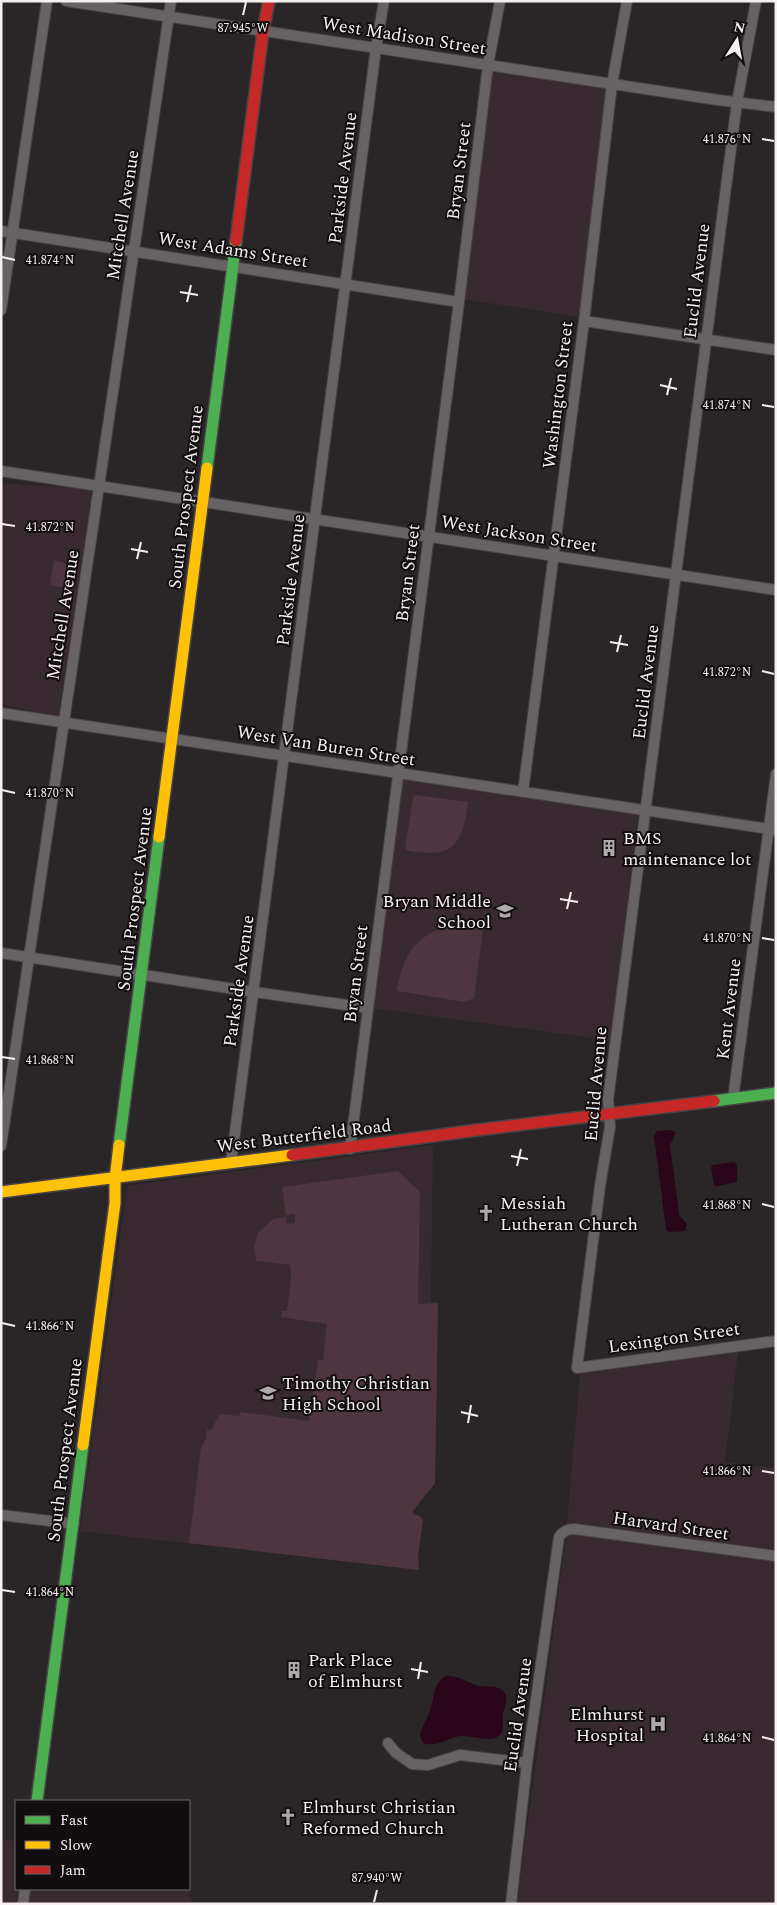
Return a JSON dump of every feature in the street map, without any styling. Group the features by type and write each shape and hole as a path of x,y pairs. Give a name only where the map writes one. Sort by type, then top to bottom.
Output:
{"street":[{"path":"1,310 47,1"},
{"name":"West Madison Street","path":"66,1 776,107"},
{"name":"Mitchell Avenue","path":"1,1146 171,1"},
{"name":"South Prospect Avenue","path":"37,1800 115,1203 116,1179 263,31 269,1"},
{"name":"Parkside Avenue","path":"231,1163 376,48 384,1"},
{"name":"Bryan Street","path":"350,1149 460,302 488,65 500,1"},
{"name":"Washington Street","path":"523,792 584,321 612,84 628,1"},
{"name":"Euclid Avenue","path":"577,1368 600,1186 610,1127 608,1100 737,102 756,1"},
{"name":"West Adams Street","path":"1,231 460,302"},
{"path":"584,321 776,350"},
{"name":"West Jackson Street","path":"1,472 776,590"},
{"name":"West Van Buren Street","path":"1,713 772,829"},
{"name":"Kent Avenue","path":"733,1099 772,829 776,774"},
{"path":"1,953 142,976 368,1008"},
{"name":"West Butterfield Road","path":"1,1192 116,1179 610,1113 776,1093"},
{"name":"Lexington Street","path":"577,1368 776,1341"},
{"path":"1,1515 74,1524"},
{"name":"Harvard Street","path":"562,1532 574,1529 776,1556"},
{"name":"Euclid Avenue","path":"511,1904 528,1763 559,1537 562,1532"},
{"path":"388,1743 394,1752 412,1764 428,1765 460,1755 528,1763"},
{"path":"23,1904 25,1890"}],"shaded area":[{"path":"491,68 608,87 581,317 462,299"},
{"path":"1,483 92,489 58,717 1,704"},
{"path":"54,560 65,563 70,573 67,589 50,585"},
{"name":"Bryan Middle School","path":"402,777 638,814 610,1040 617,1041 371,1008"},
{"path":"416,795 468,802 462,830 458,840 452,847 434,853 405,850 413,797"},
{"path":"465,921 484,921 474,998 465,1002 397,991 405,962 410,952 418,943 437,930"},
{"path":"670,1130 675,1132 670,1145 679,1215 687,1224 685,1231 669,1232 666,1230 654,1136 657,1131"},
{"name":"Timothy Christian High School","path":"433,1145 431,1302 438,1303 435,1483 413,1511 413,1515 420,1516 423,1520 418,1556 419,1570 80,1531 127,1186"},
{"path":"734,1162 737,1165 737,1182 718,1186 714,1185 712,1165"},
{"path":"398,1171 420,1192 418,1304 438,1303 435,1483 413,1511 413,1514 420,1516 423,1520 418,1556 419,1570 189,1543 201,1448 206,1439 207,1430 211,1430 220,1414 240,1416 240,1412 309,1421 318,1360 323,1360 327,1324 281,1317 282,1311 287,1311 291,1278 290,1265 256,1261 254,1247 258,1233 273,1219 286,1217 287,1224 295,1223 295,1214 286,1215 282,1187"},
{"name":"Elmhurst Hospital","path":"738,1352 725,1462 776,1468 776,1904 517,1904 565,1545 580,1374"},
{"path":"446,1676 459,1678 479,1686 497,1687 505,1693 507,1699 501,1734 495,1738 488,1739 460,1736 437,1744 423,1743 420,1733 430,1711 436,1687 441,1679"},
{"path":"1,1839 15,1841 15,1890 188,1890 192,1904 1,1904"}],"traffic: fast":[{"path":"207,468 236,241"},
{"path":"119,1145 159,837"},
{"path":"714,1101 776,1093"},
{"path":"37,1800 83,1445"}],"traffic: slow":[{"path":"159,837 207,468"},
{"path":"83,1445 115,1203 115,1179 119,1145"},
{"path":"1,1192 292,1155"}],"traffic: jam":[{"path":"236,241 263,31 269,1"},
{"path":"292,1155 714,1101"}],"place":[{"name":"BMS maintenance lot","path":"609,848"},
{"name":"Bryan Middle School","path":"505,911"},
{"name":"Messiah Lutheran Church","path":"486,1213"},
{"name":"Timothy Christian High School","path":"268,1393"},
{"name":"Park Place of Elmhurst","path":"294,1670"},
{"name":"Elmhurst Hospital","path":"658,1724"},
{"name":"Elmhurst Christian Reformed Church","path":"288,1817"}]}
